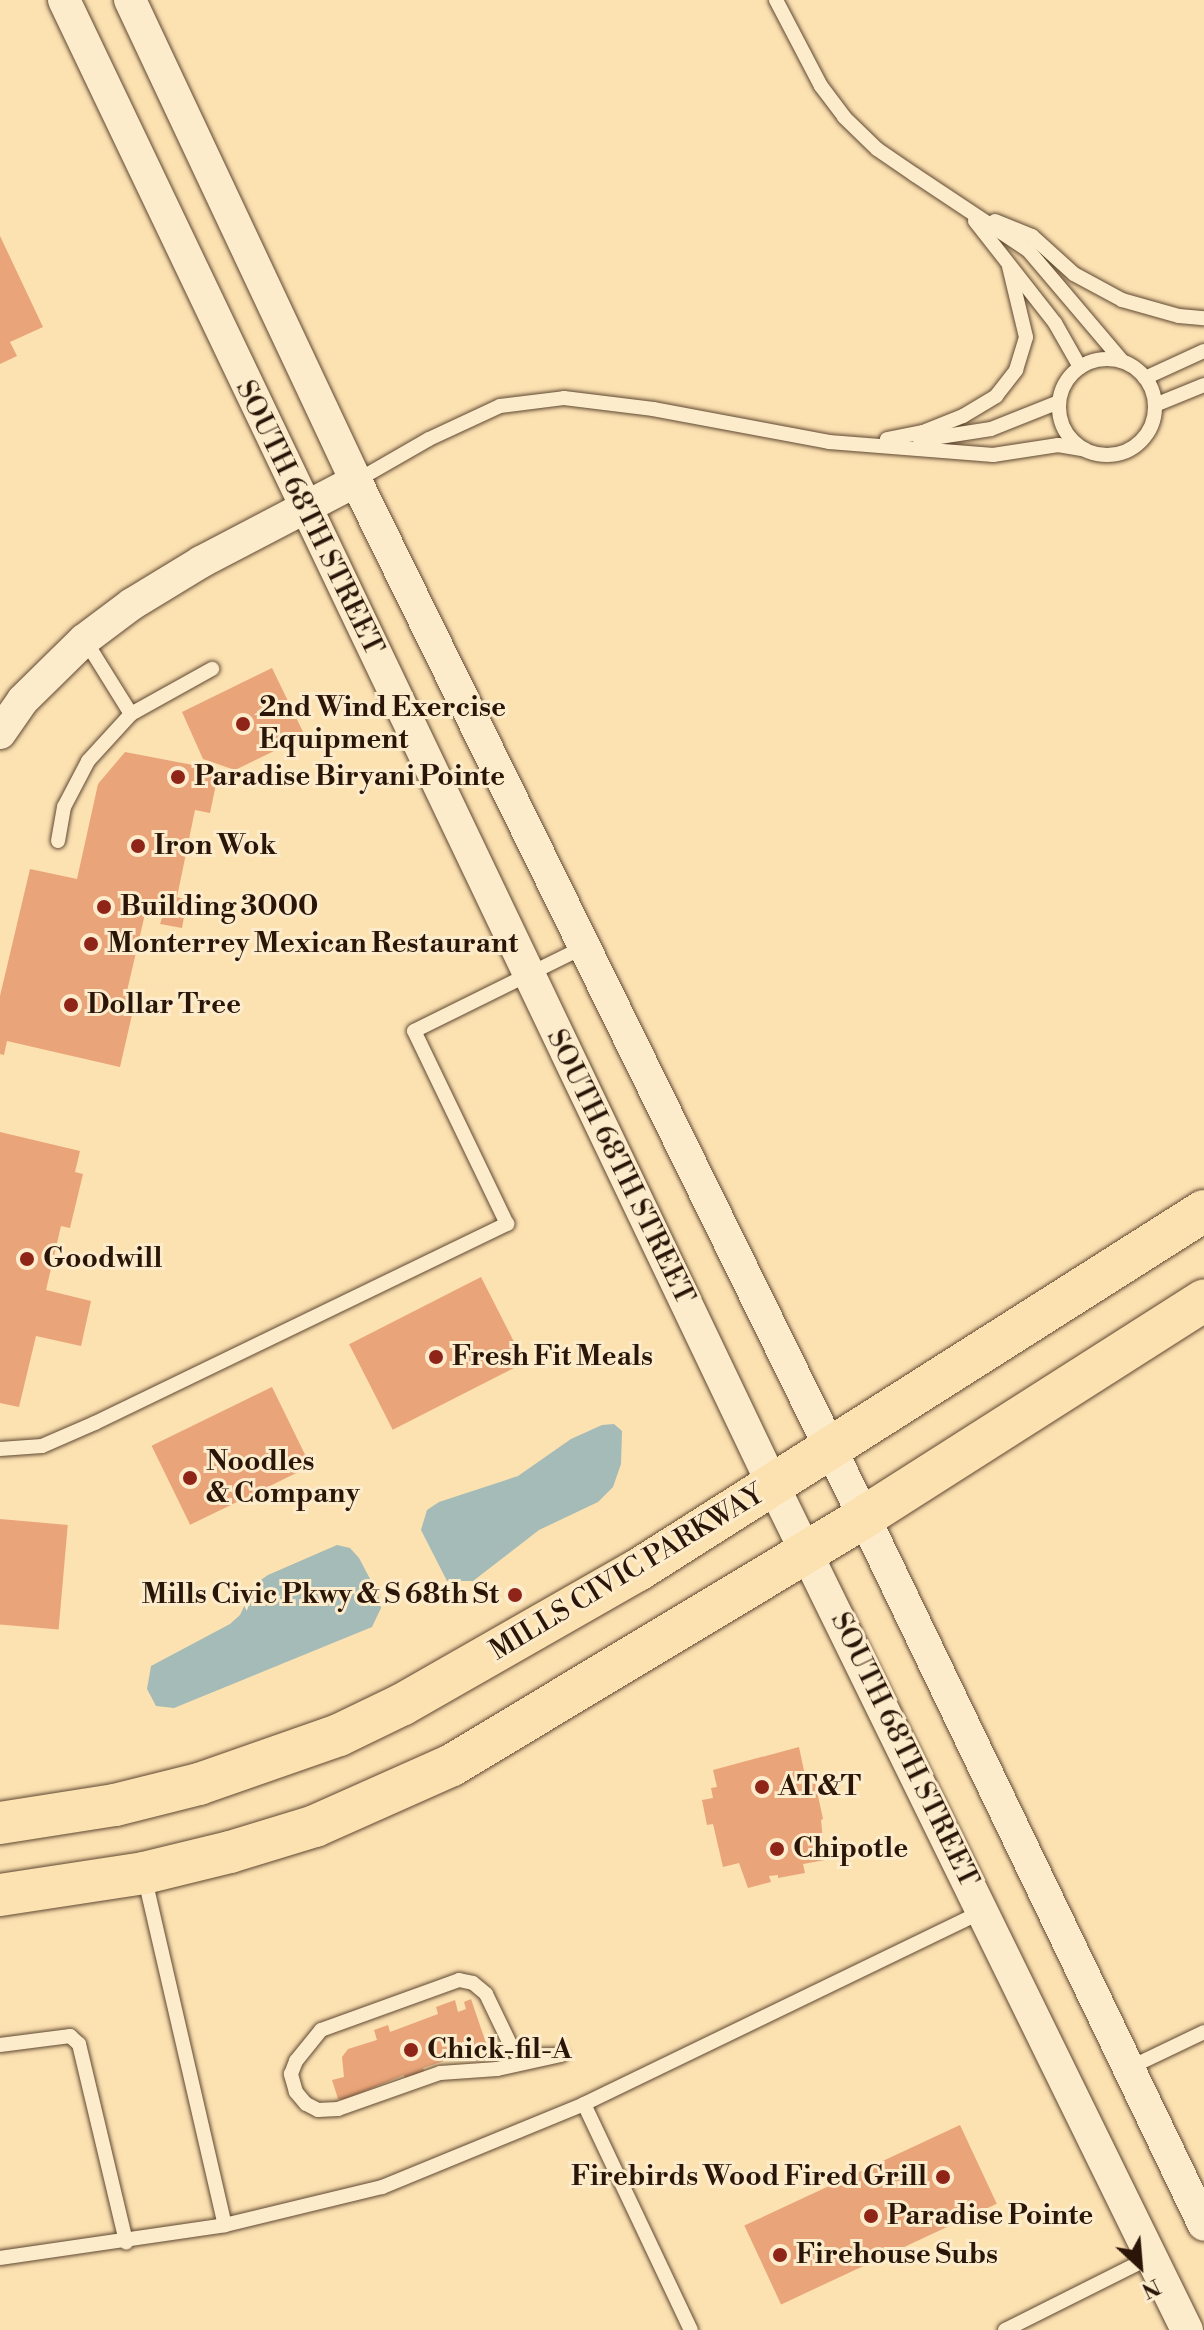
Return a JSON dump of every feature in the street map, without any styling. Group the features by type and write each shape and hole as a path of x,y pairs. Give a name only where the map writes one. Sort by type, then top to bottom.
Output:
{"main road":[{"name":"MILLS CIVIC PARKWAY","path":"0,1823 115,1805 157,1795 270,1761 339,1735 403,1704 536,1631 828,1451 1204,1211"},
{"path":"0,1895 144,1873 315,1826 452,1765 864,1517 1204,1300"}],"street":[{"name":"SOUTH 68TH STREET","path":"64,0 303,508 773,1485 1187,2330"},
{"name":"SOUTH 68TH STREET","path":"130,0 356,481 828,1451 864,1517 1204,2225"},
{"path":"0,733 23,700 84,640 132,604 201,562 356,481"}],"lane":[{"path":"356,481 429,439 500,406 564,398 653,409 829,442 993,455 1058,445 1113,454 1127,450 1147,432 1155,405 1145,378 1122,361 1028,250 877,149 844,117 821,86 776,0"},
{"path":"967,211 1055,323 1080,367"},
{"path":"967,211 1032,236 1074,274 1122,300 1179,316 1204,318"},
{"path":"871,443 923,432 963,416 996,396 1003,388 1016,370 1026,337 1009,266"},
{"path":"1145,378 1204,351"},
{"path":"1085,450 1064,430 1059,402 1069,376 1093,361 1122,361"},
{"path":"1155,405 1204,385"},
{"path":"871,443 918,440 991,429 1059,402"},
{"path":"84,640 131,714"},
{"path":"58,841 64,807 88,761 131,714 212,669"},
{"path":"0,1449 42,1446 95,1423 507,1224 414,1031 584,947"},
{"path":"144,1873 225,2225"},
{"path":"0,2258 126,2242 225,2225 382,2187 584,2104 984,1911"},
{"path":"459,1980 473,1983 486,1994 513,2050 520,2056 561,2055 497,2069 440,2073 338,2109 318,2110 306,2104 296,2092 291,2074 303,2049 321,2030 459,1980"},
{"path":"1129,2068 1204,2032"},
{"path":"0,2045 70,2036 79,2044 126,2242"},
{"path":"584,2104 691,2330"},
{"path":"1005,2330 1151,2257"}],"water":[{"path":"614,1424 622,1431 621,1464 613,1487 598,1502 539,1530 473,1581 447,1581 421,1530 427,1510 439,1502 518,1476 571,1439 602,1425"},
{"path":"337,1545 350,1548 359,1558 378,1594 381,1608 372,1627 174,1708 156,1706 147,1689 151,1666 230,1624 240,1615 255,1584 268,1575"}],"building":[{"path":"0,236 43,327 10,342 17,356 0,364"},
{"name":"2nd Wind Exercise Equipment","path":"272,668 305,736 235,770 203,759 182,712"},
{"name":"Building 3000","path":"125,752 219,770 210,813 195,810 177,897 187,900 182,928 160,924 162,918 145,914 127,991 137,993 120,1067 7,1041 4,1055 0,1054 0,996 30,869 77,879 98,784"},
{"name":"Goodwill","path":"0,1132 80,1151 75,1172 83,1174 70,1228 61,1226 46,1290 91,1301 81,1346 36,1336 19,1407 0,1403"},
{"path":"481,1277 525,1363 393,1430 349,1344"},
{"path":"272,1387 311,1466 190,1525 152,1446"},
{"path":"0,1519 68,1525 59,1630 0,1624"},
{"path":"799,1747 807,1785 815,1782 823,1819 825,1860 803,1864 805,1873 778,1878 778,1875 769,1876 771,1882 748,1888 739,1863 723,1867 713,1824 707,1825 702,1800 713,1798 711,1788 717,1787 713,1770"},
{"name":"Chick-fil-A","path":"471,1999 487,2046 473,2050 475,2055 458,2061 456,2057 423,2068 425,2073 405,2079 404,2075 343,2100 338,2099 332,2080 344,2077 342,2057 348,2049 377,2040 374,2030 388,2025 390,2032 438,2014 436,2007 455,2000 458,2012 466,2009 464,2002"},
{"name":"Paradise Pointe","path":"960,2125 997,2204 781,2304 744,2226"}],"place":[{"name":"2nd Wind Exercise Equipment","path":"243,724"},
{"name":"Paradise Biryani Pointe","path":"178,777"},
{"name":"Iron Wok","path":"138,846"},
{"name":"Building 3000","path":"104,907"},
{"name":"Monterrey Mexican Restaurant","path":"91,944"},
{"name":"Dollar Tree","path":"71,1005"},
{"name":"Goodwill","path":"27,1259"},
{"name":"Fresh Fit Meals","path":"436,1357"},
{"name":"Noodles & Company","path":"190,1478"},
{"name":"Mills Civic Pkwy & S 68th St","path":"515,1595"},
{"name":"AT&T","path":"762,1787"},
{"name":"Chipotle","path":"777,1849"},
{"name":"Chick-fil-A","path":"411,2050"},
{"name":"Firebirds Wood Fired Grill","path":"943,2177"},
{"name":"Paradise Pointe","path":"871,2216"},
{"name":"Firehouse Subs","path":"780,2255"}]}
